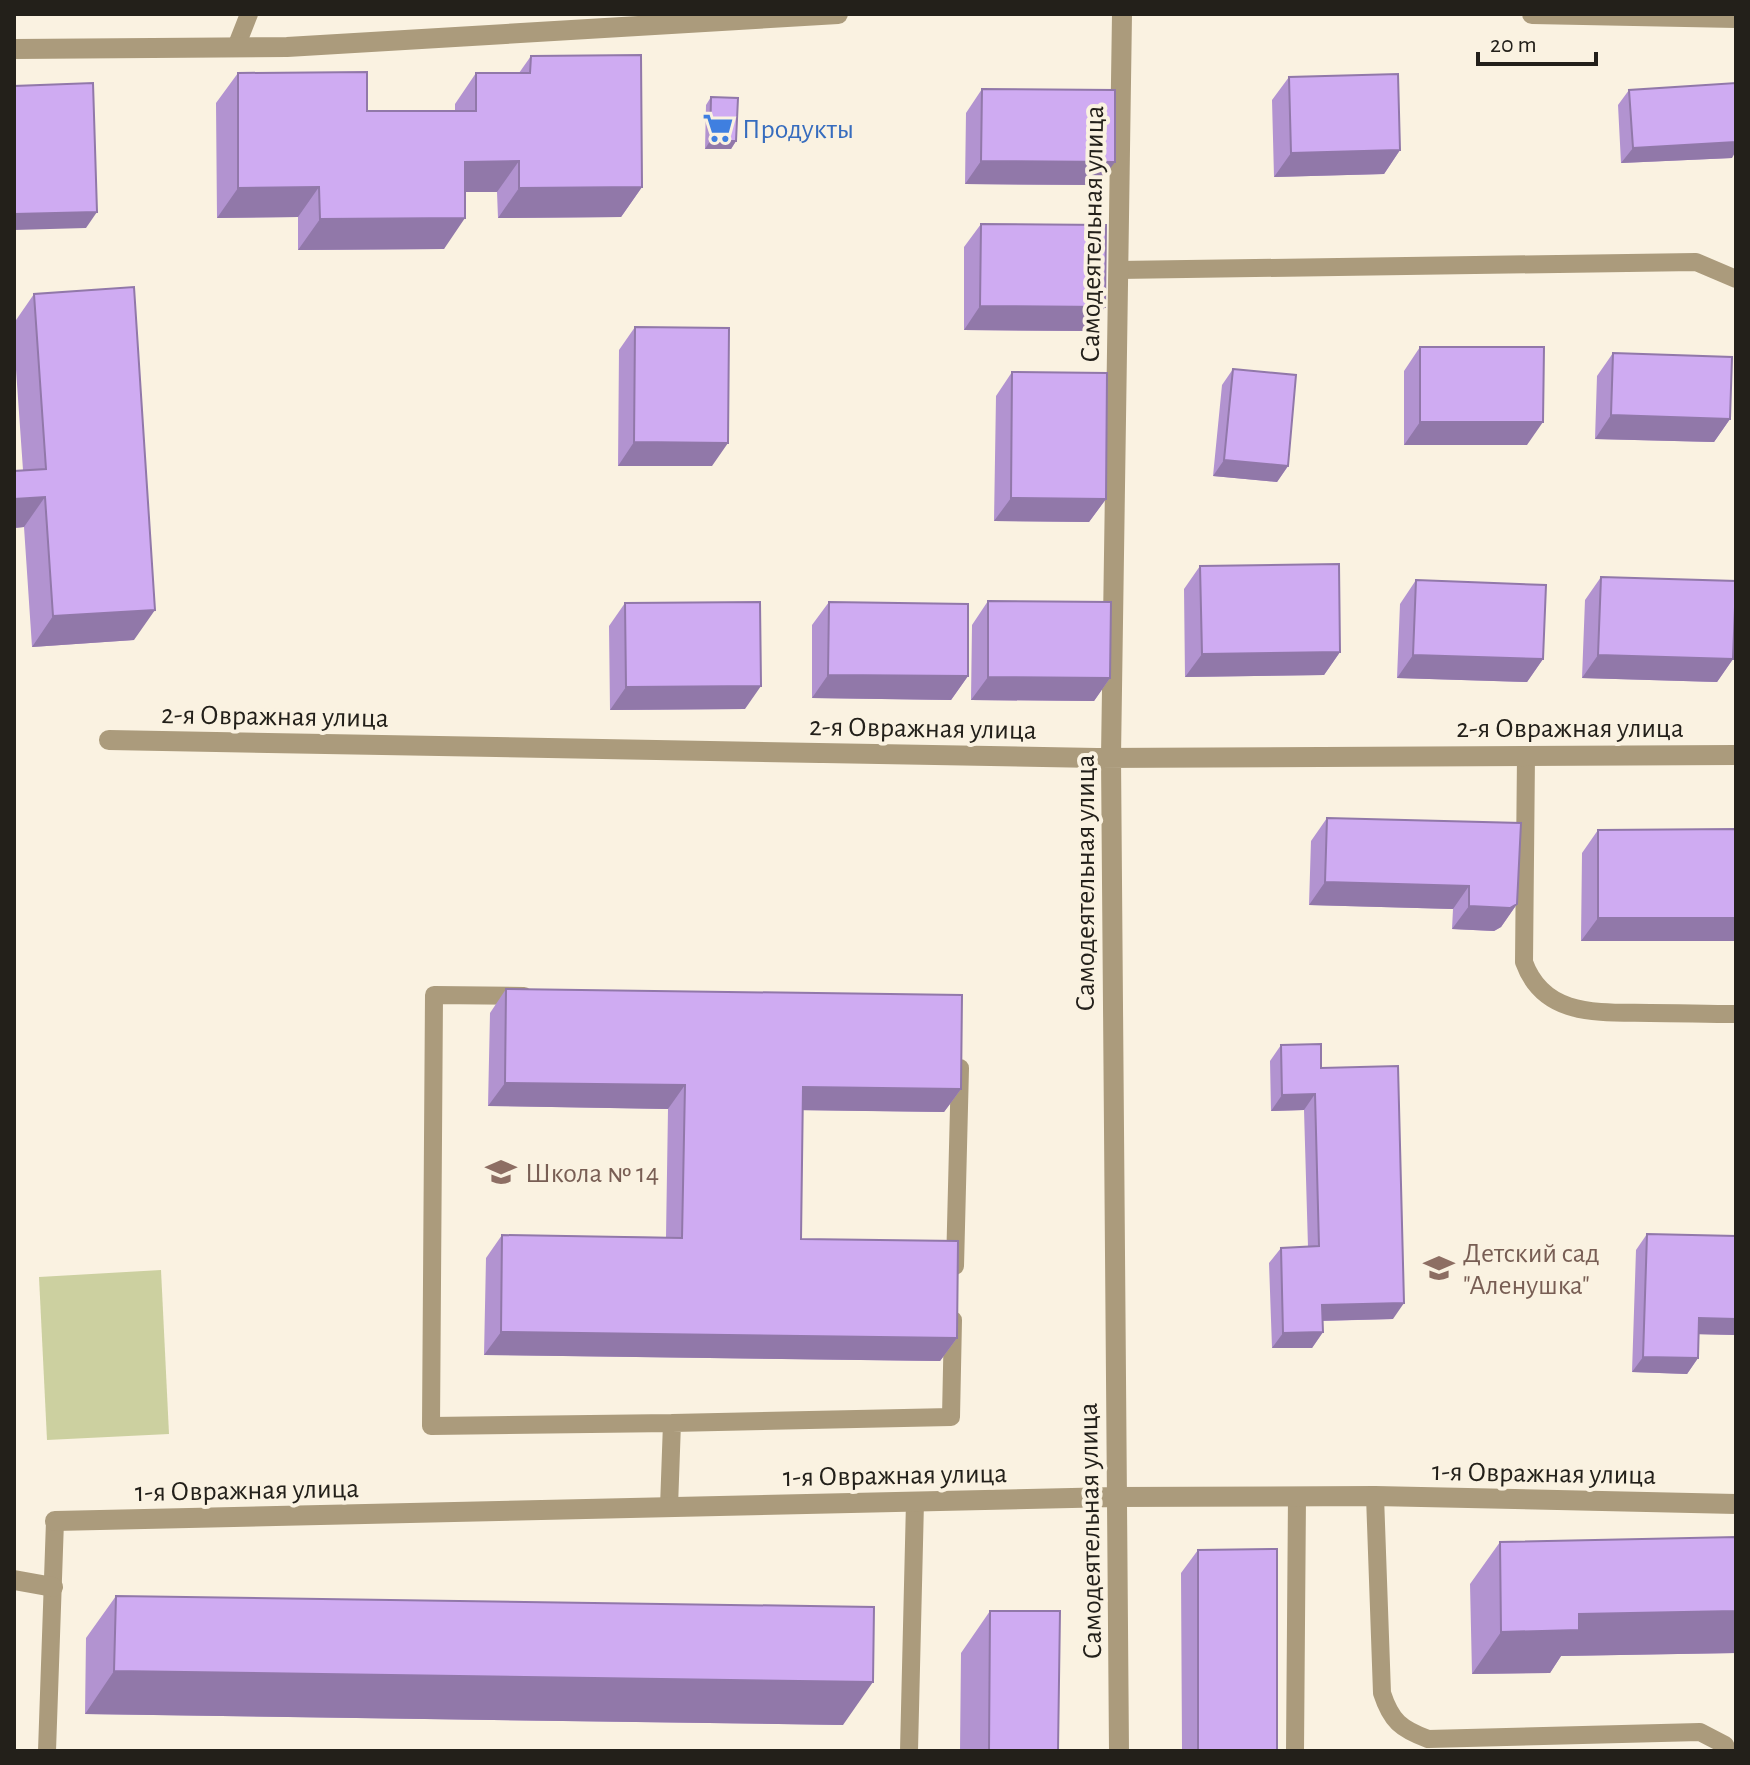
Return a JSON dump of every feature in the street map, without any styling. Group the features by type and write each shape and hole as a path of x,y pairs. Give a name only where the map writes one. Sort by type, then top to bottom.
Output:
{"street":[{"path":"14,49 287,47 838,14"},
{"name":"Самодеятельная улица","path":"1119,1751 1111,757 1122,14"},
{"path":"1532,14 1736,18"},
{"name":"2-я Овражная улица","path":"109,740 1111,757 1736,755"},
{"name":"1-я Овражная улица","path":"55,1521 1116,1497 1375,1496 1736,1504"},
{"path":"14,1580 53,1587"}],"lane":[{"path":"228,14 247,18 236,47"},
{"path":"1118,270 1696,262 1736,279"},
{"path":"1526,755 1524,962 1531,981 1560,1003 1586,1012 1736,1014"},
{"path":"542,996 434,995 431,1426 951,1417 954,1309"},
{"path":"955,1278 961,1047"},
{"path":"669,1507 672,1423"},
{"path":"1295,1751 1297,1496"},
{"path":"1375,1496 1382,1693 1388,1712 1398,1725 1428,1739 1700,1732 1725,1745 1728,1751"},
{"path":"909,1751 915,1502"},
{"path":"47,1751 55,1521"}],"green space":[{"path":"161,1270 169,1434 47,1440 39,1277"}],"building":[{"path":"641,55 642,187 519,188 519,161 465,162 465,218 320,219 319,187 238,188 238,73 367,72 367,111 476,111 476,73 530,73 531,56"},
{"path":"1398,74 1400,150 1291,153 1289,77"},
{"path":"93,83 97,212 14,214 14,86"},
{"path":"1736,83 1736,142 1633,148 1629,90"},
{"path":"982,89 1115,90 1115,162 981,161"},
{"name":"Продукты","path":"711,97 738,98 736,141 710,141"},
{"path":"981,224 1106,225 1105,307 980,306"},
{"path":"134,287 155,610 53,616 45,497 14,499 14,471 46,469 34,294"},
{"path":"635,327 729,328 728,443 634,442"},
{"path":"1420,347 1544,347 1543,422 1420,422"},
{"path":"1613,353 1732,357 1730,419 1611,415"},
{"path":"1233,369 1296,375 1288,466 1224,460"},
{"path":"1012,372 1107,373 1106,499 1011,498"},
{"path":"1339,564 1340,652 1202,654 1200,566"},
{"path":"1601,577 1736,581 1733,659 1598,655"},
{"path":"1416,580 1546,585 1543,659 1413,655"},
{"path":"988,601 1111,602 1110,678 988,677"},
{"path":"760,602 761,686 626,687 625,603"},
{"path":"829,602 968,604 968,676 828,675"},
{"path":"1327,818 1521,823 1517,904 1510,908 1469,906 1469,886 1325,882"},
{"path":"1736,829 1736,918 1598,918 1598,830"},
{"path":"506,989 962,995 961,1089 803,1087 801,1239 958,1241 957,1338 501,1332 502,1235 682,1238 685,1085 505,1083"},
{"path":"1321,1044 1321,1068 1398,1066 1404,1303 1322,1305 1323,1332 1283,1333 1281,1248 1319,1246 1315,1094 1282,1095 1281,1045"},
{"path":"1647,1234 1736,1236 1736,1319 1699,1318 1698,1358 1643,1357"},
{"path":"1736,1537 1736,1611 1579,1614 1579,1630 1501,1632 1500,1542"},
{"path":"1277,1549 1277,1751 1198,1751 1198,1550"},
{"path":"116,1596 874,1607 873,1682 114,1671"},
{"path":"990,1611 1060,1611 1058,1751 989,1751"}],"place":[{"name":"Продукты","path":"718,128"},
{"name":"Школа № 14","path":"501,1172"},
{"name":"Детский сад \"Аленушка\"","path":"1439,1268"}]}
